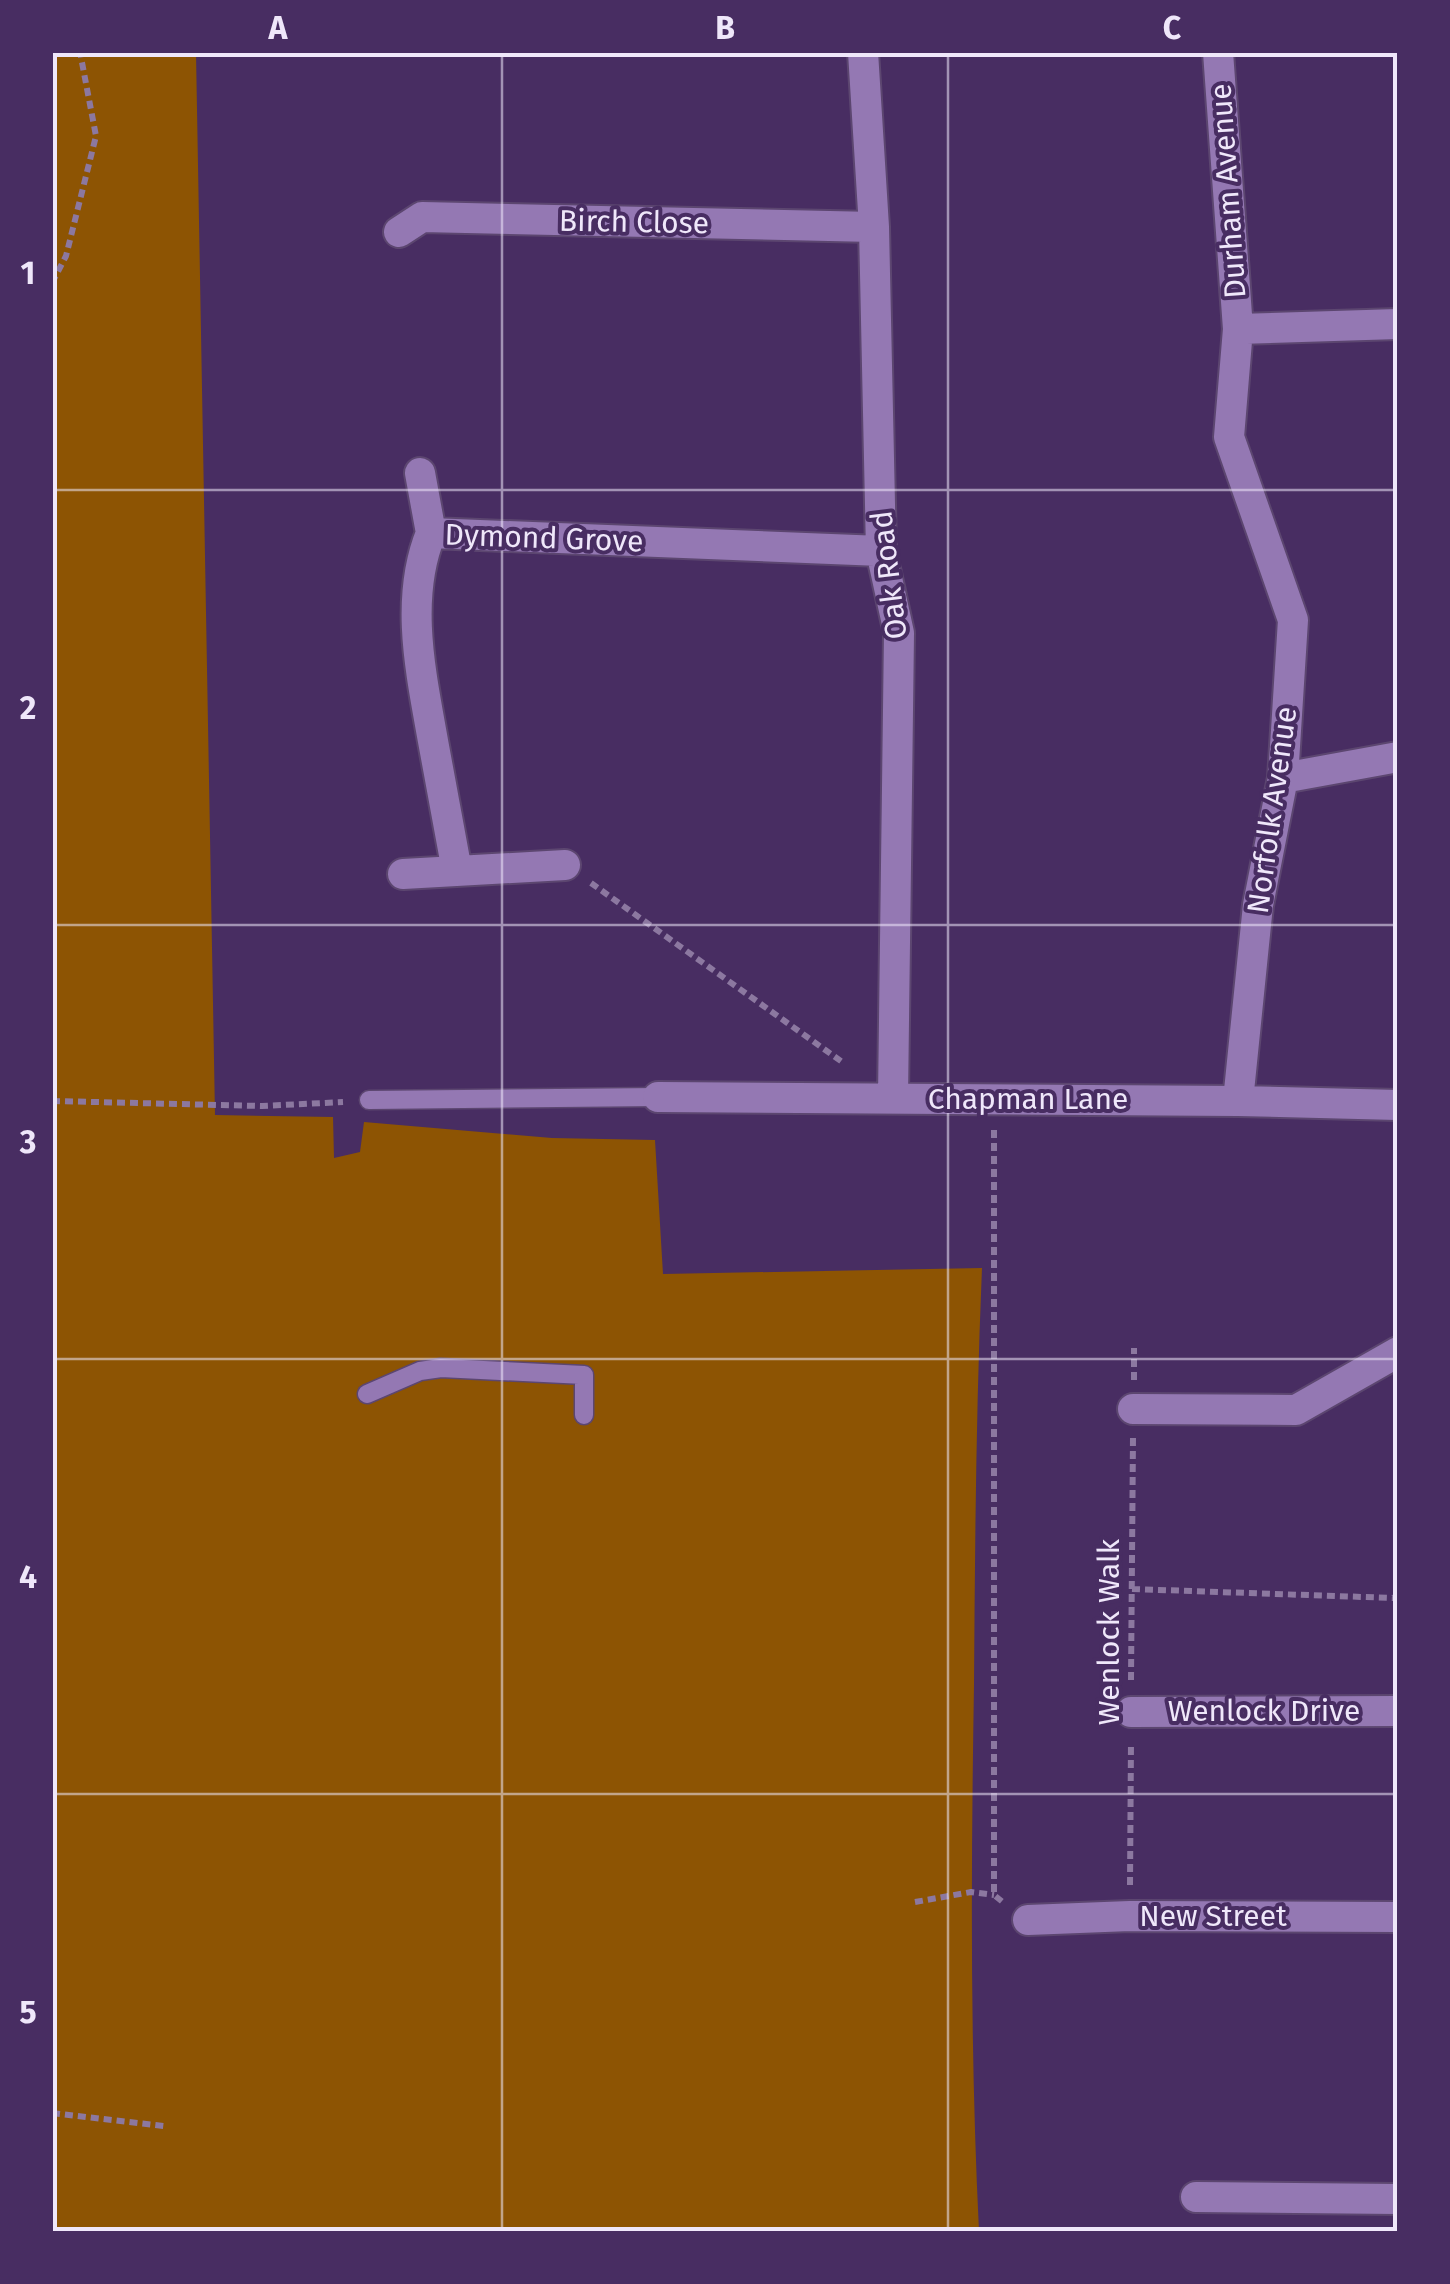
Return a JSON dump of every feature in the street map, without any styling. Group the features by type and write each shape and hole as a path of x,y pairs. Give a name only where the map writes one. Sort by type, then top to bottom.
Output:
{"street":[{"name":"Oak Road","path":"863,52 874,227 881,551 899,633 893,1098"},
{"name":"Durham Avenue","path":"1218,52 1238,329"},
{"name":"Birch Close","path":"399,232 422,217 874,227"},
{"path":"1238,329 1398,324"},
{"name":"Norfolk Avenue","path":"1238,329 1229,437 1292,620 1283,778 1258,905 1238,1101"},
{"path":"420,473 430,533"},
{"name":"Dymond Grove","path":"457,872 418,658 417,579 430,533 881,551"},
{"path":"1283,778 1398,757"},
{"path":"403,874 565,865"},
{"name":"Chapman Lane","path":"658,1097 1238,1101 1398,1106"},
{"path":"1134,1409 1296,1410 1398,1352"},
{"name":"Wenlock Drive","path":"1131,1712 1398,1711"},
{"name":"New Street","path":"1028,1920 1130,1916 1398,1917"},
{"path":"1196,2198 1398,2200"}],"lane":[{"path":"369,1100 658,1097"},
{"path":"367,1394 420,1371 441,1368 584,1375 584,1414"}],"path":[{"path":"52,283 66,256 96,136 80,52"},
{"path":"565,865 846,1065"},
{"path":"994,1099 994,1895"},
{"path":"52,1101 262,1106 369,1100"},
{"name":"Wenlock Walk","path":"1130,1916 1134,1348"},
{"path":"1132,1589 1393,1598 1398,1595"},
{"path":"915,1902 971,1892 994,1895 1028,1920"},
{"path":"52,2113 164,2126"}],"shaded area":[{"path":"52,53 196,53 215,1115 333,1117 334,1158 360,1152 364,1122 552,1138 655,1140 663,1274 982,1268 972,1890 979,2231 53,2231"}]}
